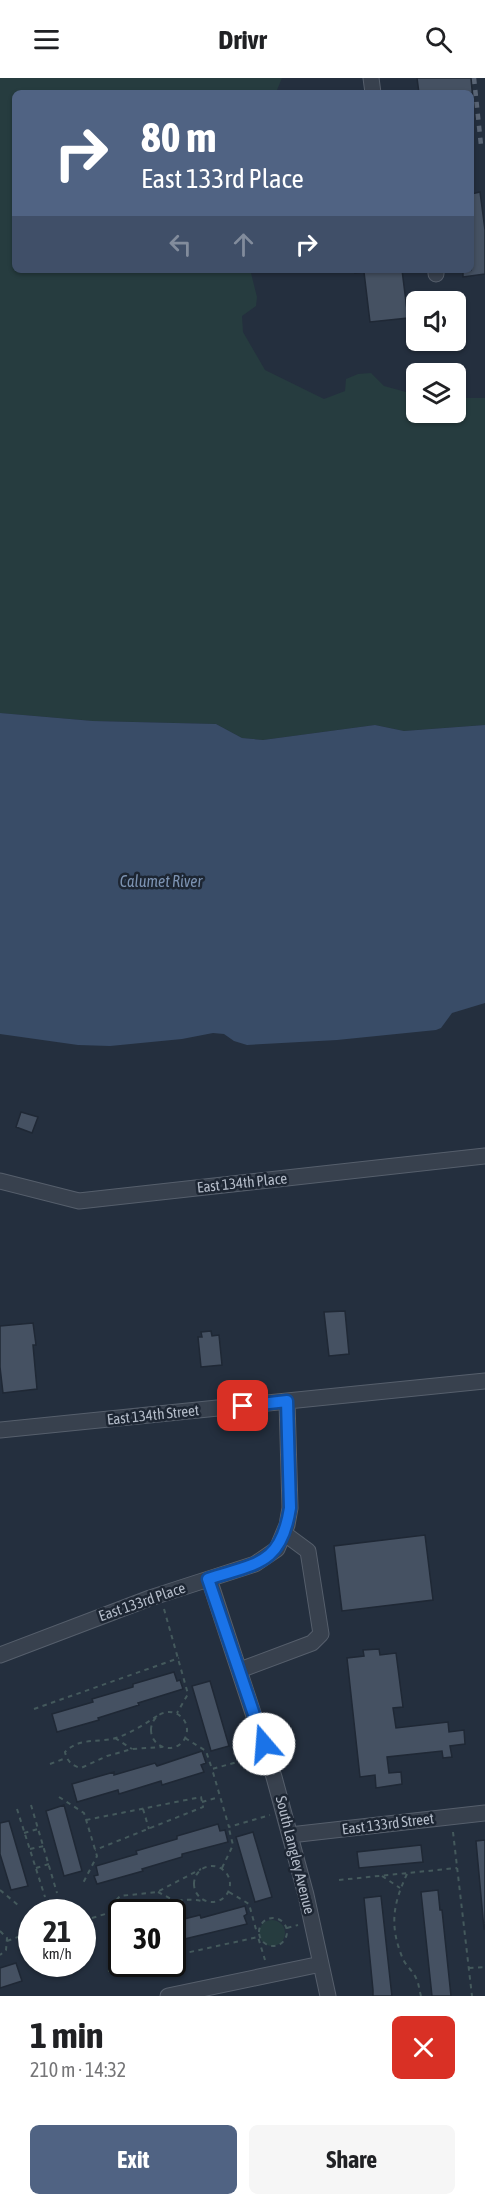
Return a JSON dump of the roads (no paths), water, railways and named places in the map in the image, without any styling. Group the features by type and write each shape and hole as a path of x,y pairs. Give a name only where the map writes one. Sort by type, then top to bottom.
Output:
{"street":[{"name":"East 134th Place","path":"0,1181 79,1201 485,1156"},
{"name":"East 134th Street","path":"0,1430 485,1381"},
{"name":"East 133rd Place","path":"0,1655 150,1598 255,1564 268,1557 277,1549 285,1534 290,1508 287,1401"},
{"path":"240,1670 312,1643 321,1634 308,1551 285,1534"},
{"name":"South Langley Avenue","path":"208,1579 271,1767 306,1895 328,1996"},
{"name":"East 133rd Street","path":"290,1835 485,1813"},
{"path":"168,1996 321,1964"}],"water":[{"name":"Calumet River","path":"0,713 93,721 216,724 242,738 263,740 375,725 404,731 485,725 485,1003 452,1013 441,1028 436,1030 337,1040 247,1045 234,1041 224,1034 213,1033 182,1039 110,1046 78,1045 0,1034"}],"railway":[{"path":"474,78 481,145"}]}
